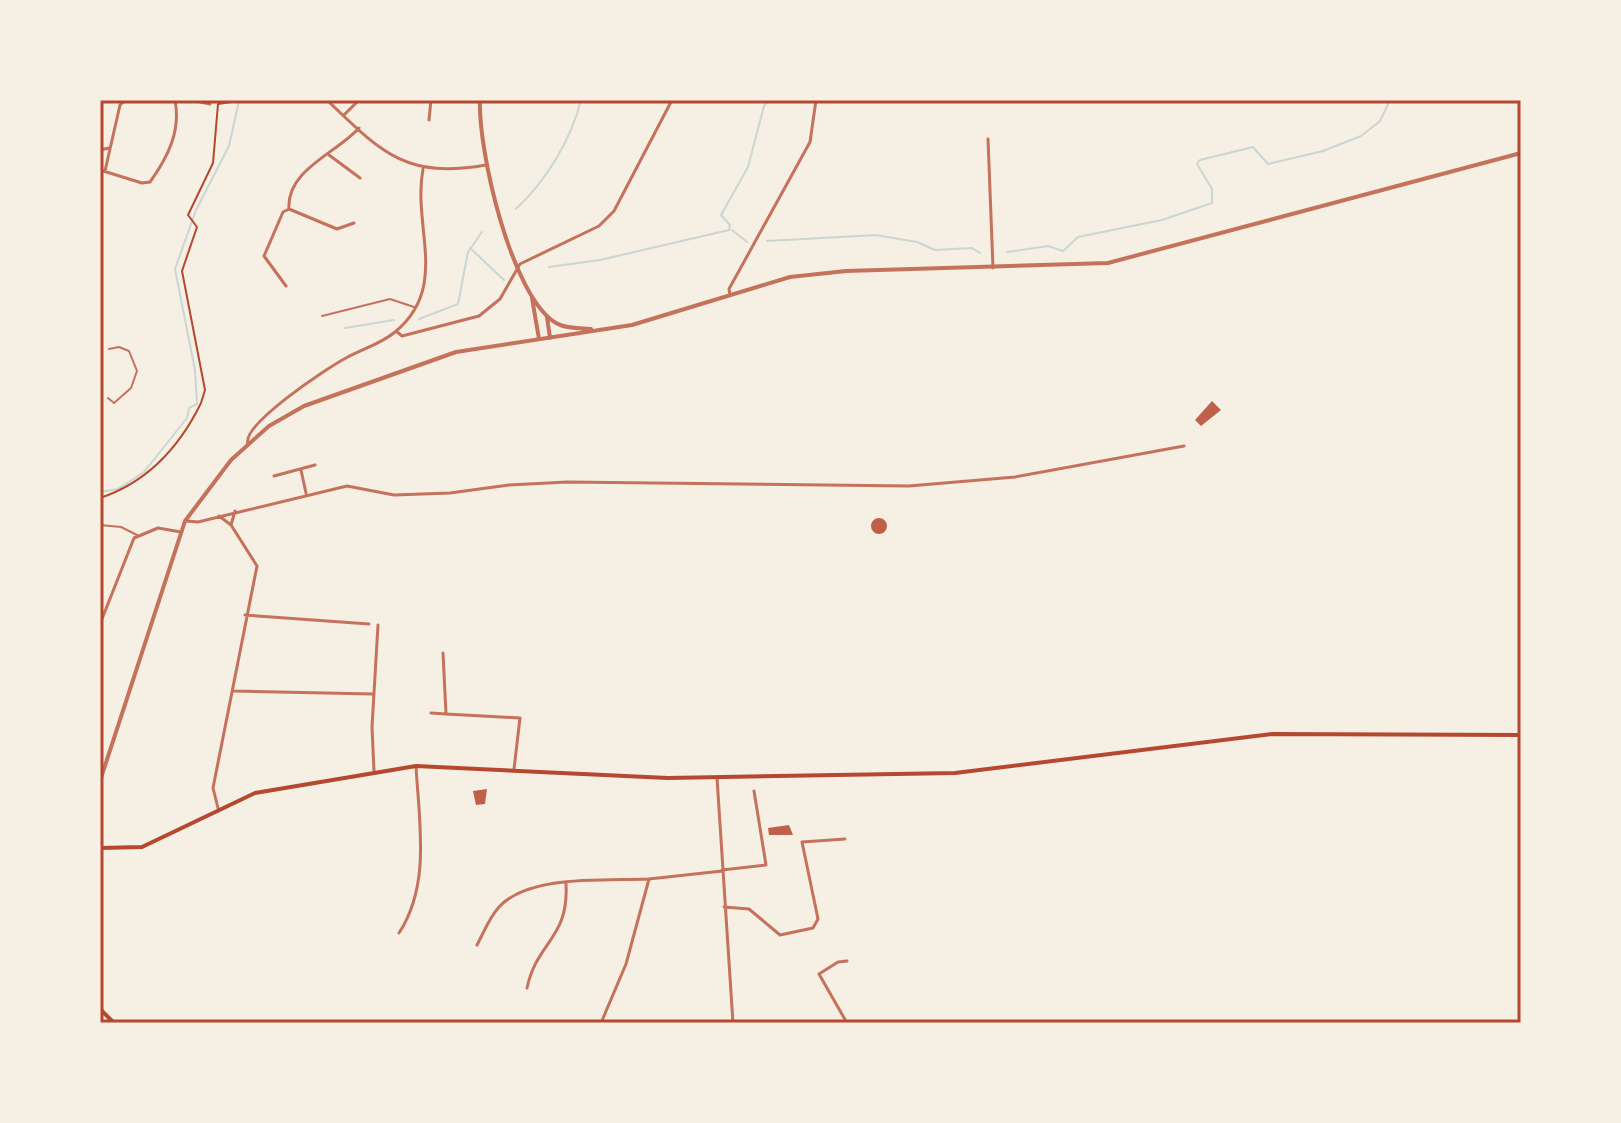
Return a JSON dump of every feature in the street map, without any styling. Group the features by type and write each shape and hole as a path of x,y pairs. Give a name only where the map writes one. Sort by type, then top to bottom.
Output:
{"main road":[{"path":"100,848 142,847 218,808 255,793 416,766 717,778 998,770 1272,734 1521,735"},
{"path":"100,1009 114,1023"}],"street":[{"path":"125,100 120,105 114,140 102,171 142,183 150,182 164,164 173,141 175,100"},
{"path":"191,100 210,104"},
{"path":"327,100 400,160 423,169 451,171 486,165"},
{"path":"344,115 359,100"},
{"path":"429,120 431,100"},
{"path":"480,100 492,196 532,296 547,317 566,327 600,330"},
{"path":"396,331 402,336 479,316 500,299 520,264 599,226 614,211 672,100"},
{"path":"730,295 729,289 810,142 816,100"},
{"path":"289,209 288,199 297,179 359,128"},
{"path":"988,139 993,268"},
{"path":"100,150 109,148"},
{"path":"100,781 185,521 223,468 285,415 456,352 600,330 667,315 790,277 817,273 1108,263 1521,153"},
{"path":"329,155 360,178"},
{"path":"248,444 246,438 256,424 319,374 396,331 415,308 427,280 419,196 423,169"},
{"path":"286,286 264,256 283,212 289,209 337,229 354,223"},
{"path":"532,296 539,339"},
{"path":"322,316 390,299 415,308"},
{"path":"547,317 550,338"},
{"path":"108,398 114,403 126,395 137,371 129,351 119,347 109,349"},
{"path":"185,521 193,523 306,493 347,486 394,495 596,481 909,486 1015,477 1184,446"},
{"path":"274,476 315,465"},
{"path":"301,469 306,493"},
{"path":"231,525 235,511"},
{"path":"218,808 213,788 234,691 256,563 231,525 219,516"},
{"path":"100,525 121,527 137,535 158,528 181,532"},
{"path":"100,624 137,535"},
{"path":"245,615 369,624"},
{"path":"374,771 373,694 378,625"},
{"path":"443,653 446,714"},
{"path":"234,691 373,694"},
{"path":"431,713 520,718 514,769"},
{"path":"399,933 413,907 418,888 421,856 416,766"},
{"path":"717,778 733,1023"},
{"path":"477,945 489,920 511,897 537,886 649,879 766,865 754,791"},
{"path":"724,907 749,909 780,935 813,928 818,919 802,842 845,839"},
{"path":"601,1023 626,964 649,879"},
{"path":"527,988 535,959 555,938 563,922 566,884"},
{"path":"847,961 838,962 819,974 847,1023"}],"path":[{"path":"100,498 123,490 156,469 200,405 205,390 182,271 197,227 188,215 213,163 218,104 241,101"}],"building":[{"path":"1212,401 1221,410 1201,426 1195,420"},
{"path":"879,518 885,520 885,532 879,534 873,532 871,526 873,520"},
{"path":"487,789 485,804 476,805 473,791"},
{"path":"789,825 793,835 769,835 768,828"}],"waterway":[{"path":"516,209 556,159 571,130 581,100"},
{"path":"549,267 600,260 729,230 730,225 721,215 748,167 764,106 769,100"},
{"path":"1007,252 1048,246 1063,251 1078,237 1162,220 1212,203 1212,189 1197,164 1200,160 1253,147 1268,164 1323,151 1361,136 1380,121 1390,100"},
{"path":"100,492 118,489 144,472 187,418 189,408 197,404 195,370 175,269 196,210 229,146 239,101"},
{"path":"732,230 747,242"},
{"path":"419,319 458,304 468,252 482,232"},
{"path":"767,241 876,235 917,242 935,250 972,248 980,253"},
{"path":"470,248 504,280"},
{"path":"345,328 394,320"}]}
